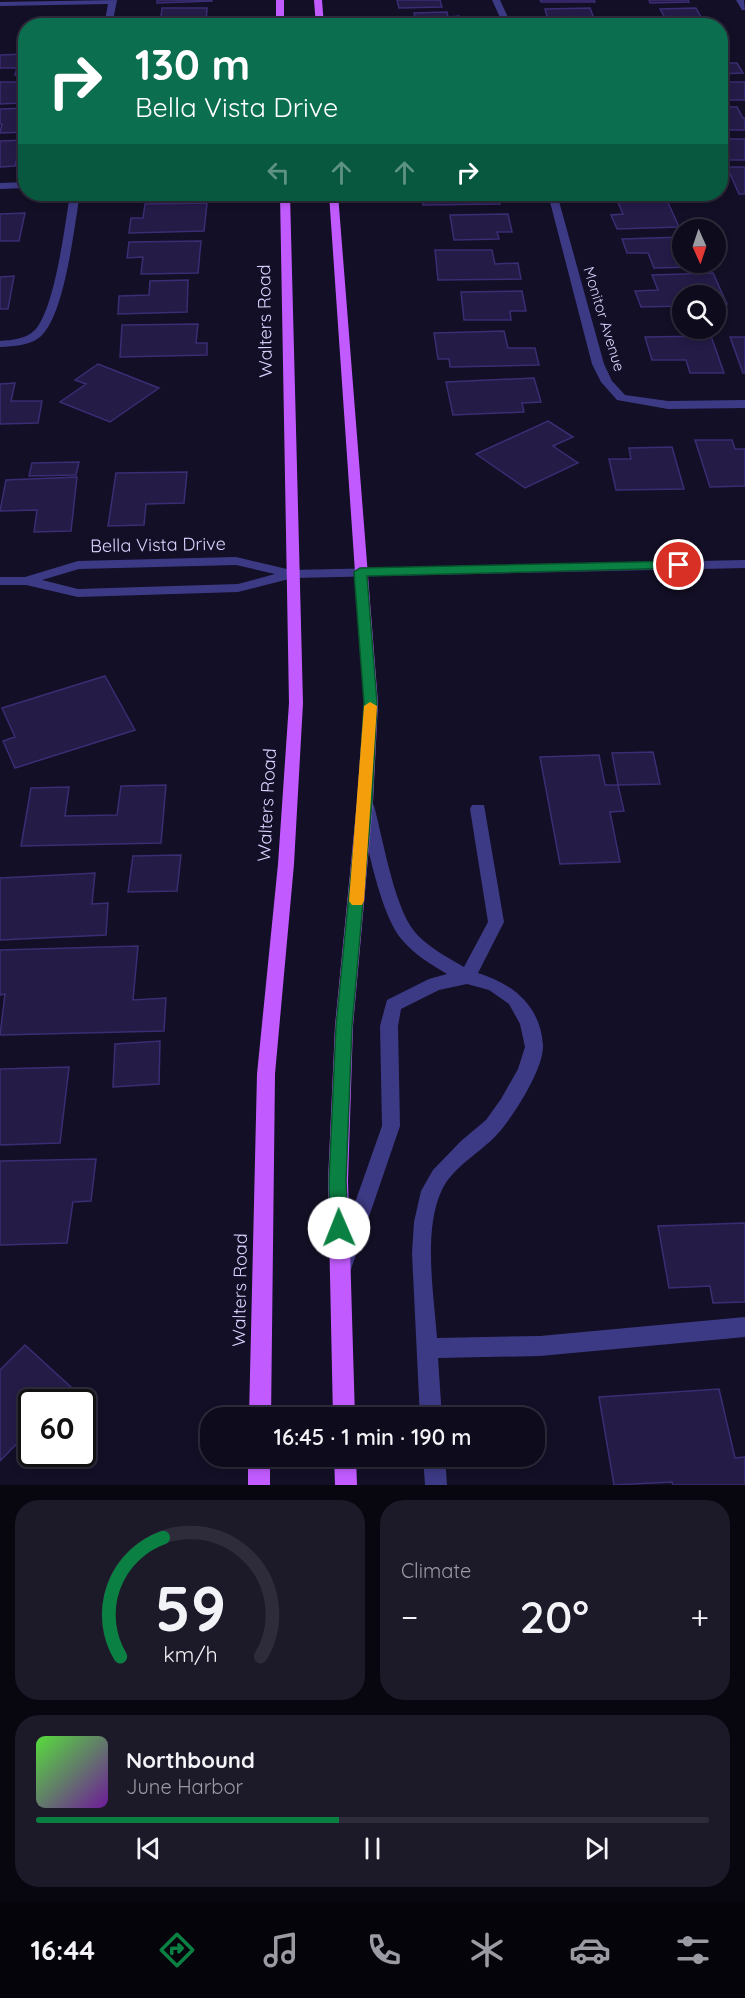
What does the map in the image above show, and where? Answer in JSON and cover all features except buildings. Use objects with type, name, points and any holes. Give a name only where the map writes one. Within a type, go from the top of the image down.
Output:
[{"type":"main road","points":[[280,0],[280,18]]},
{"type":"main road","points":[[318,0],[319,18]]},
{"type":"main road","name":"Walters Road","points":[[260,1407],[266,1074],[286,864],[296,703],[285,201]]},
{"type":"main road","points":[[334,201],[371,703],[365,802],[344,1026],[338,1181],[344,1407]]},
{"type":"main road","points":[[259,1485],[260,1467]]},
{"type":"main road","points":[[345,1467],[346,1485]]},
{"type":"street","points":[[496,0],[504,18]]},
{"type":"street","points":[[740,0],[745,8]]},
{"type":"street","points":[[0,4],[113,1],[110,18]]},
{"type":"street","points":[[0,186],[18,185]]},
{"type":"street","points":[[0,344],[24,342],[41,331],[51,314],[74,201]]},
{"type":"street","name":"Monitor Avenue","points":[[554,201],[598,364],[607,382],[621,398],[668,405],[745,404]]},
{"type":"street","name":"Bella Vista Drive","points":[[0,581],[26,580],[78,565],[236,561],[293,574]]},
{"type":"street","name":"Bella Vista Drive","points":[[26,580],[78,593],[238,588],[293,574],[745,564]]},
{"type":"street","points":[[365,802],[392,905],[408,936],[437,960],[467,977],[494,985],[515,999],[529,1023],[534,1047],[527,1071],[508,1105],[493,1125],[440,1176],[431,1191],[424,1222],[422,1253],[430,1407]]},
{"type":"street","points":[[340,1275],[391,1126],[389,1026],[393,1005],[435,984],[467,977],[496,922],[478,808]]},
{"type":"street","points":[[426,1348],[540,1346],[745,1327]]},
{"type":"street","points":[[435,1467],[436,1485]]},
{"type":"slow traffic","points":[[357,901],[370,706]]},
{"type":"route","points":[[339,1228],[338,1181],[344,1026],[356,918],[371,703],[360,572],[679,565]]}]
